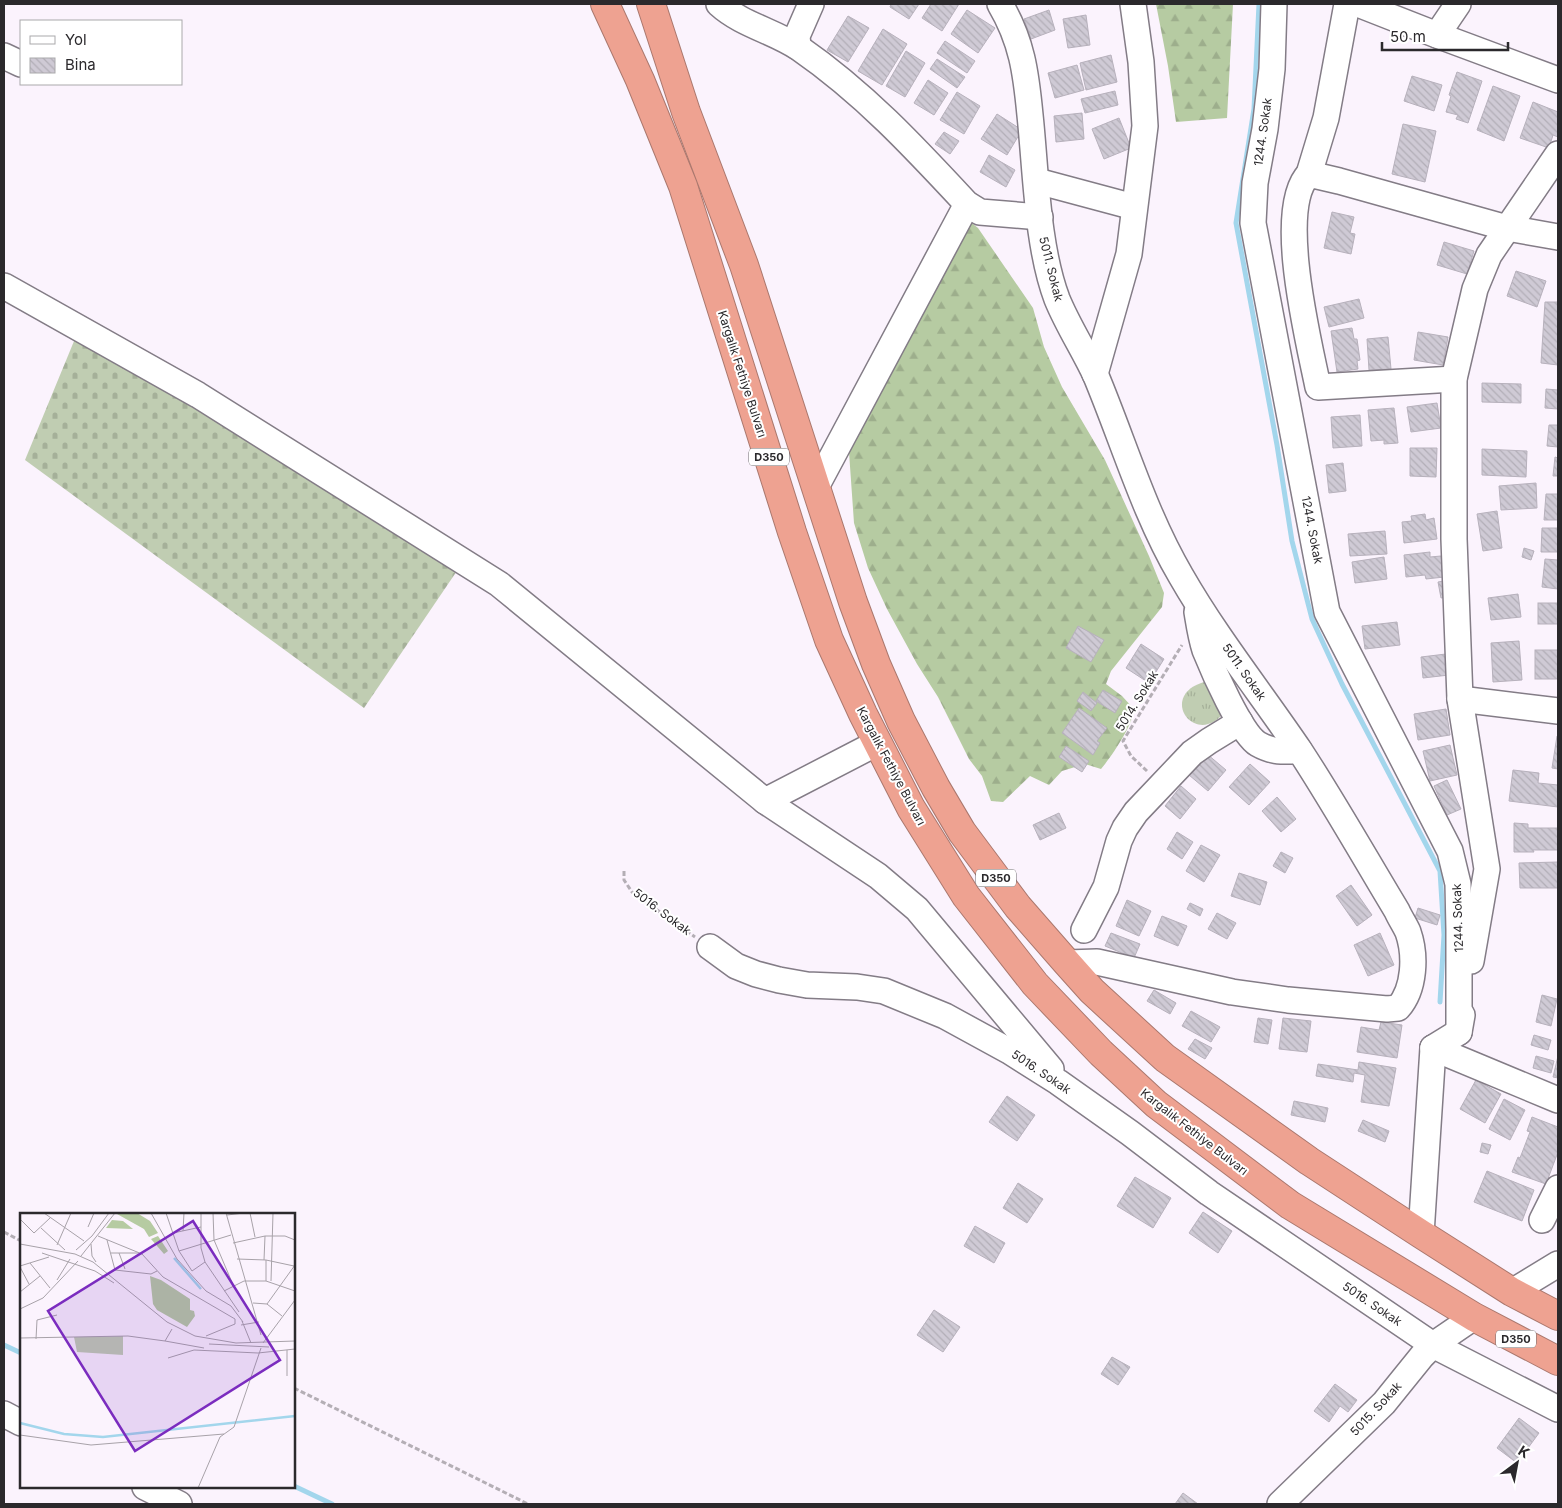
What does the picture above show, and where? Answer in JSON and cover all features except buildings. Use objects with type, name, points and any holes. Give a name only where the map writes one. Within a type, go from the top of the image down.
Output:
[{"type":"highway","name":"Kargalık Fethiye Bulvarı","points":[[605,4],[640,80],[683,186],[792,532],[829,640],[911,808],[966,896],[1035,984],[1101,1053],[1156,1104],[1290,1205],[1474,1317]]},
{"type":"highway","name":"D350","points":[[651,4],[686,112],[744,265],[852,602],[901,721],[936,788],[962,832],[1018,907],[1092,991],[1165,1058],[1309,1161],[1512,1292],[1558,1316]]},
{"type":"highway","name":"D350","points":[[1474,1317],[1558,1361]]},
{"type":"street","points":[[719,4],[742,19],[798,47],[874,107],[967,204],[980,212],[1040,217]]},
{"type":"street","points":[[798,47],[797,36],[812,4]]},
{"type":"street","name":"5011. Sokak","points":[[1000,4],[1014,31],[1023,57],[1027,80],[1040,217],[1045,252],[1057,298],[1095,374],[1146,506],[1197,609],[1299,750],[1408,932],[1412,970],[1405,1000],[1398,1008],[1387,1009],[1288,1000],[1232,992],[1097,962],[1067,963]]},
{"type":"street","points":[[1095,374],[1129,254],[1145,126],[1141,62],[1133,4]]},
{"type":"street","name":"1244. Sokak","points":[[1274,4],[1272,69],[1265,129],[1255,183],[1253,223],[1328,612],[1450,852],[1458,884],[1459,1032]]},
{"type":"street","points":[[1347,4],[1326,118],[1309,174],[1298,192],[1294,209],[1298,288],[1318,387],[1454,379]]},
{"type":"street","points":[[1358,4],[1558,80]]},
{"type":"street","points":[[1437,35],[1458,4]]},
{"type":"street","points":[[4,56],[20,64]]},
{"type":"street","points":[[1326,118],[1335,173],[1339,181]]},
{"type":"street","points":[[1433,1048],[1459,1032],[1487,869],[1460,699],[1454,539],[1454,379],[1475,289],[1489,255],[1558,154]]},
{"type":"street","points":[[1309,174],[1507,228],[1558,238]]},
{"type":"street","points":[[1037,181],[1134,207]]},
{"type":"street","points":[[816,487],[967,204]]},
{"type":"street","points":[[4,286],[198,395],[499,584],[766,801],[878,876],[917,909],[1070,1091]]},
{"type":"street","points":[[1197,609],[1205,649],[1244,730],[1256,743],[1268,749],[1282,752],[1299,750]]},
{"type":"street","points":[[1460,699],[1558,711]]},
{"type":"street","points":[[1084,930],[1106,887],[1114,856],[1125,828],[1136,812],[1192,753],[1240,722]]},
{"type":"street","points":[[766,801],[878,743]]},
{"type":"street","name":"5016. Sokak","points":[[710,947],[736,966],[763,976],[807,985],[857,987],[884,991],[945,1016],[1009,1050],[1130,1133],[1209,1193],[1434,1345],[1558,1409]]},
{"type":"street","points":[[1421,1234],[1433,1048]]},
{"type":"street","points":[[1433,1048],[1558,1100]]},
{"type":"street","points":[[1542,1220],[1558,1188]]},
{"type":"street","points":[[1512,1292],[1558,1264]]},
{"type":"street","name":"5015. Sokak","points":[[1280,1504],[1384,1404],[1422,1356],[1434,1345],[1474,1317]]},
{"type":"street","points":[[4,1414],[20,1422]]},
{"type":"street","points":[[147,1488],[179,1504]]},
{"type":"path","name":"5014. Sokak","points":[[1162,785],[1131,756],[1123,740],[1197,609]]},
{"type":"path","name":"5016. Sokak","points":[[624,871],[624,880],[632,892],[710,947]]},
{"type":"path","points":[[4,1232],[20,1240]]},
{"type":"path","points":[[295,1388],[528,1504]]},
{"type":"green space","points":[[1156,4],[1233,4],[1227,118],[1176,122]]},
{"type":"green space","points":[[968,220],[978,228],[1033,308],[1044,347],[1062,387],[1105,460],[1164,593],[1162,607],[1111,671],[1106,684],[1122,696],[1134,709],[1126,732],[1106,763],[1101,769],[1085,764],[1062,771],[1049,785],[1030,776],[1003,802],[991,801],[982,776],[969,759],[938,697],[917,664],[887,609],[868,568],[854,523],[849,452]]},
{"type":"green space","points":[[79,329],[463,562],[364,708],[25,460]]},
{"type":"green space","points":[[1208,681],[1226,710],[1214,721],[1203,725],[1193,722],[1186,716],[1182,707],[1184,696],[1192,687]]},
{"type":"waterway","points":[[1259,4],[1254,109],[1236,223],[1277,445],[1292,541],[1312,619],[1342,684],[1440,871],[1444,935],[1440,1002]]},
{"type":"waterway","points":[[4,1345],[20,1353]]},
{"type":"waterway","points":[[295,1486],[332,1504]]}]
